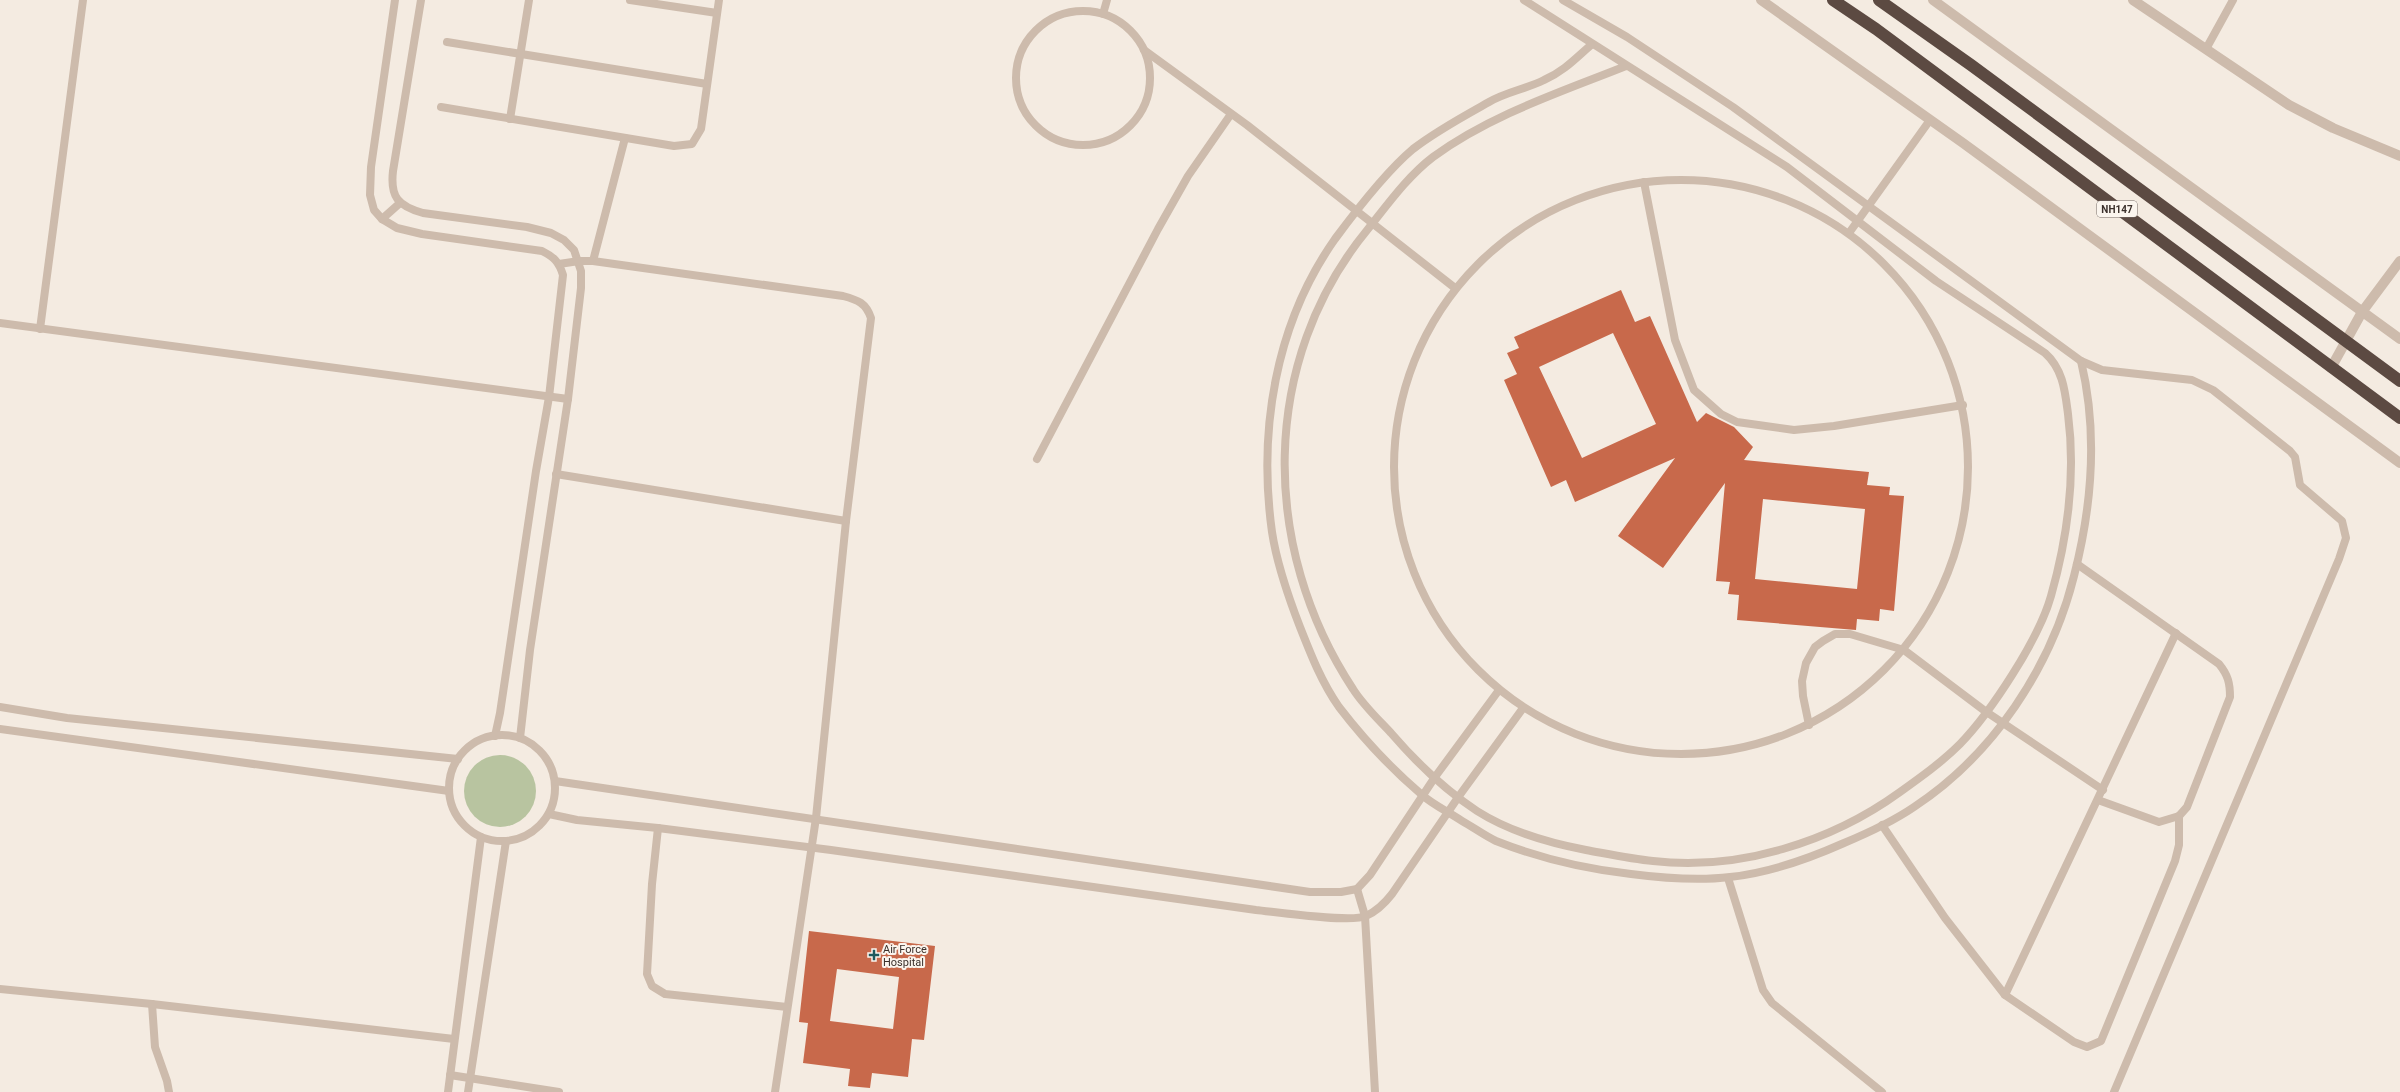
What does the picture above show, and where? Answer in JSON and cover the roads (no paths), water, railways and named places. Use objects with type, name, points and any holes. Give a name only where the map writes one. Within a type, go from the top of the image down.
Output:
[{"type":"highway","name":"NH147","points":[[1833,0],[1882,34],[2400,418]]},
{"type":"highway","name":"NH147","points":[[1879,0],[1971,65],[2400,381]]},
{"type":"street","points":[[1761,0],[1930,120],[2400,463]]},
{"type":"street","points":[[1933,0],[2400,339]]},
{"type":"street","points":[[2133,0],[2289,105],[2333,128],[2400,156]]},
{"type":"street","points":[[2331,368],[2362,312],[2400,261]]},
{"type":"lane","points":[[40,329],[83,0]]},
{"type":"lane","points":[[395,0],[369,180],[370,195],[374,210],[382,219],[397,228],[422,234],[542,251],[552,256],[559,264],[563,275],[549,397],[537,463],[500,713],[495,736]]},
{"type":"lane","points":[[421,0],[393,171],[392,184],[400,203],[409,209],[423,213],[527,228],[551,233],[564,240],[574,250],[579,261],[581,288],[568,399],[530,650],[520,738]]},
{"type":"lane","points":[[510,119],[529,0]]},
{"type":"lane","points":[[630,0],[717,13]]},
{"type":"lane","points":[[441,108],[674,146],[692,144],[701,129],[719,0]]},
{"type":"lane","points":[[1103,14],[1107,0]]},
{"type":"lane","points":[[1524,0],[1591,44],[1787,167],[1936,281],[2045,353],[2054,362],[2064,386],[2071,438],[2073,468],[2066,538],[2050,603],[2039,628],[2021,659],[1985,712],[1962,742],[1932,769],[1887,802],[1852,822],[1809,841],[1758,855],[1718,860],[1657,862],[1577,848],[1536,837],[1502,825],[1475,809],[1407,752],[1355,693],[1325,641],[1304,588],[1290,534],[1285,490],[1284,433],[1295,375],[1306,333],[1322,299],[1347,254],[1408,180],[1432,158],[1480,128],[1626,66]]},
{"type":"lane","points":[[1563,0],[1627,37],[1733,107],[2081,360],[2102,370],[2181,378],[2213,390],[2290,451],[2295,457],[2300,484],[2342,521],[2346,538],[2114,1092]]},
{"type":"lane","points":[[2206,49],[2233,0]]},
{"type":"lane","points":[[1084,11],[1103,14],[1122,23],[1136,36],[1144,50],[1150,74],[1148,94],[1141,112],[1128,128],[1109,140],[1088,145],[1066,143],[1046,134],[1030,119],[1019,100],[1016,78],[1019,57],[1029,37],[1045,22],[1070,13],[1084,11]]},
{"type":"lane","points":[[447,42],[707,84]]},
{"type":"lane","points":[[1591,44],[1564,70],[1542,81],[1495,98],[1412,150],[1357,212],[1333,242],[1305,292],[1281,353],[1270,405],[1267,454],[1269,508],[1276,556],[1314,664],[1338,705],[1370,742],[1423,797],[1493,840],[1559,861],[1604,871],[1653,877],[1728,878],[1770,869],[1818,854],[1882,825],[1911,809],[1943,786],[1985,748],[2024,692],[2052,644],[2070,592],[2086,532],[2091,482],[2089,393],[2081,360]]},
{"type":"lane","points":[[1144,50],[1231,114],[1455,288]]},
{"type":"lane","points":[[1037,460],[1158,229],[1188,176],[1231,114]]},
{"type":"lane","points":[[1849,233],[1870,206],[1930,120]]},
{"type":"lane","points":[[593,261],[625,138]]},
{"type":"lane","points":[[1644,182],[1675,340],[1694,390],[1721,414],[1737,422],[1794,430],[1834,426],[1963,405]]},
{"type":"lane","points":[[1644,182],[1723,183],[1786,199],[1849,233],[1906,287],[1940,339],[1963,405],[1970,470],[1962,535],[1940,596],[1904,650],[1876,680],[1809,725],[1752,745],[1694,754],[1634,750],[1576,735],[1523,708],[1499,690],[1447,636],[1443,629],[1411,570],[1394,498],[1395,423],[1401,402],[1416,352],[1455,288],[1485,255],[1496,246],[1520,228],[1559,206],[1600,190],[1644,182]]},
{"type":"lane","points":[[382,219],[400,203]]},
{"type":"lane","points":[[559,264],[579,261],[593,261],[843,296],[858,300],[867,306],[871,318],[871,334],[846,520],[816,818],[775,1092]]},
{"type":"lane","points":[[0,323],[568,399]]},
{"type":"lane","points":[[556,474],[846,520]]},
{"type":"lane","points":[[2077,564],[2219,664],[2226,672],[2230,684],[2230,697],[2187,807],[2179,816],[2159,822],[2098,800]]},
{"type":"lane","points":[[2006,995],[2176,633]]},
{"type":"lane","points":[[1809,725],[1802,696],[1802,681],[1806,663],[1815,647],[1835,634],[1850,634],[1904,650],[1985,712],[2103,790]]},
{"type":"lane","points":[[555,781],[816,818],[1310,892],[1341,892],[1357,889],[1370,875],[1435,777],[1499,690]]},
{"type":"lane","points":[[0,707],[74,719],[458,759]]},
{"type":"lane","points":[[549,814],[577,820],[658,828],[812,848],[1256,910],[1318,917],[1365,916],[1382,906],[1392,894],[1449,813],[1459,796],[1523,708]]},
{"type":"lane","points":[[0,729],[449,792]]},
{"type":"lane","points":[[508,735],[520,738],[533,745],[544,755],[551,767],[555,781],[555,798],[549,814],[531,833],[506,841],[481,837],[468,829],[459,819],[452,806],[449,792],[451,774],[458,759],[474,743],[495,736],[508,735]]},
{"type":"lane","points":[[1882,825],[1945,918],[2006,995],[2074,1042],[2087,1047],[2101,1041],[2176,861],[2179,844],[2179,816]]},
{"type":"lane","points":[[658,828],[652,884],[647,974],[652,986],[665,994],[787,1007]]},
{"type":"lane","points":[[448,1092],[481,837]]},
{"type":"lane","points":[[468,1092],[506,841]]},
{"type":"lane","points":[[1728,878],[1763,990],[1772,1003],[1882,1092]]},
{"type":"lane","points":[[1357,889],[1365,916],[1375,1092]]},
{"type":"lane","points":[[0,989],[152,1004],[454,1039]]},
{"type":"lane","points":[[152,1004],[154,1041],[168,1081],[169,1092]]},
{"type":"lane","points":[[450,1075],[559,1092]]},
{"type":"place","name":"Air Force Hospital","points":[[874,955]]}]
